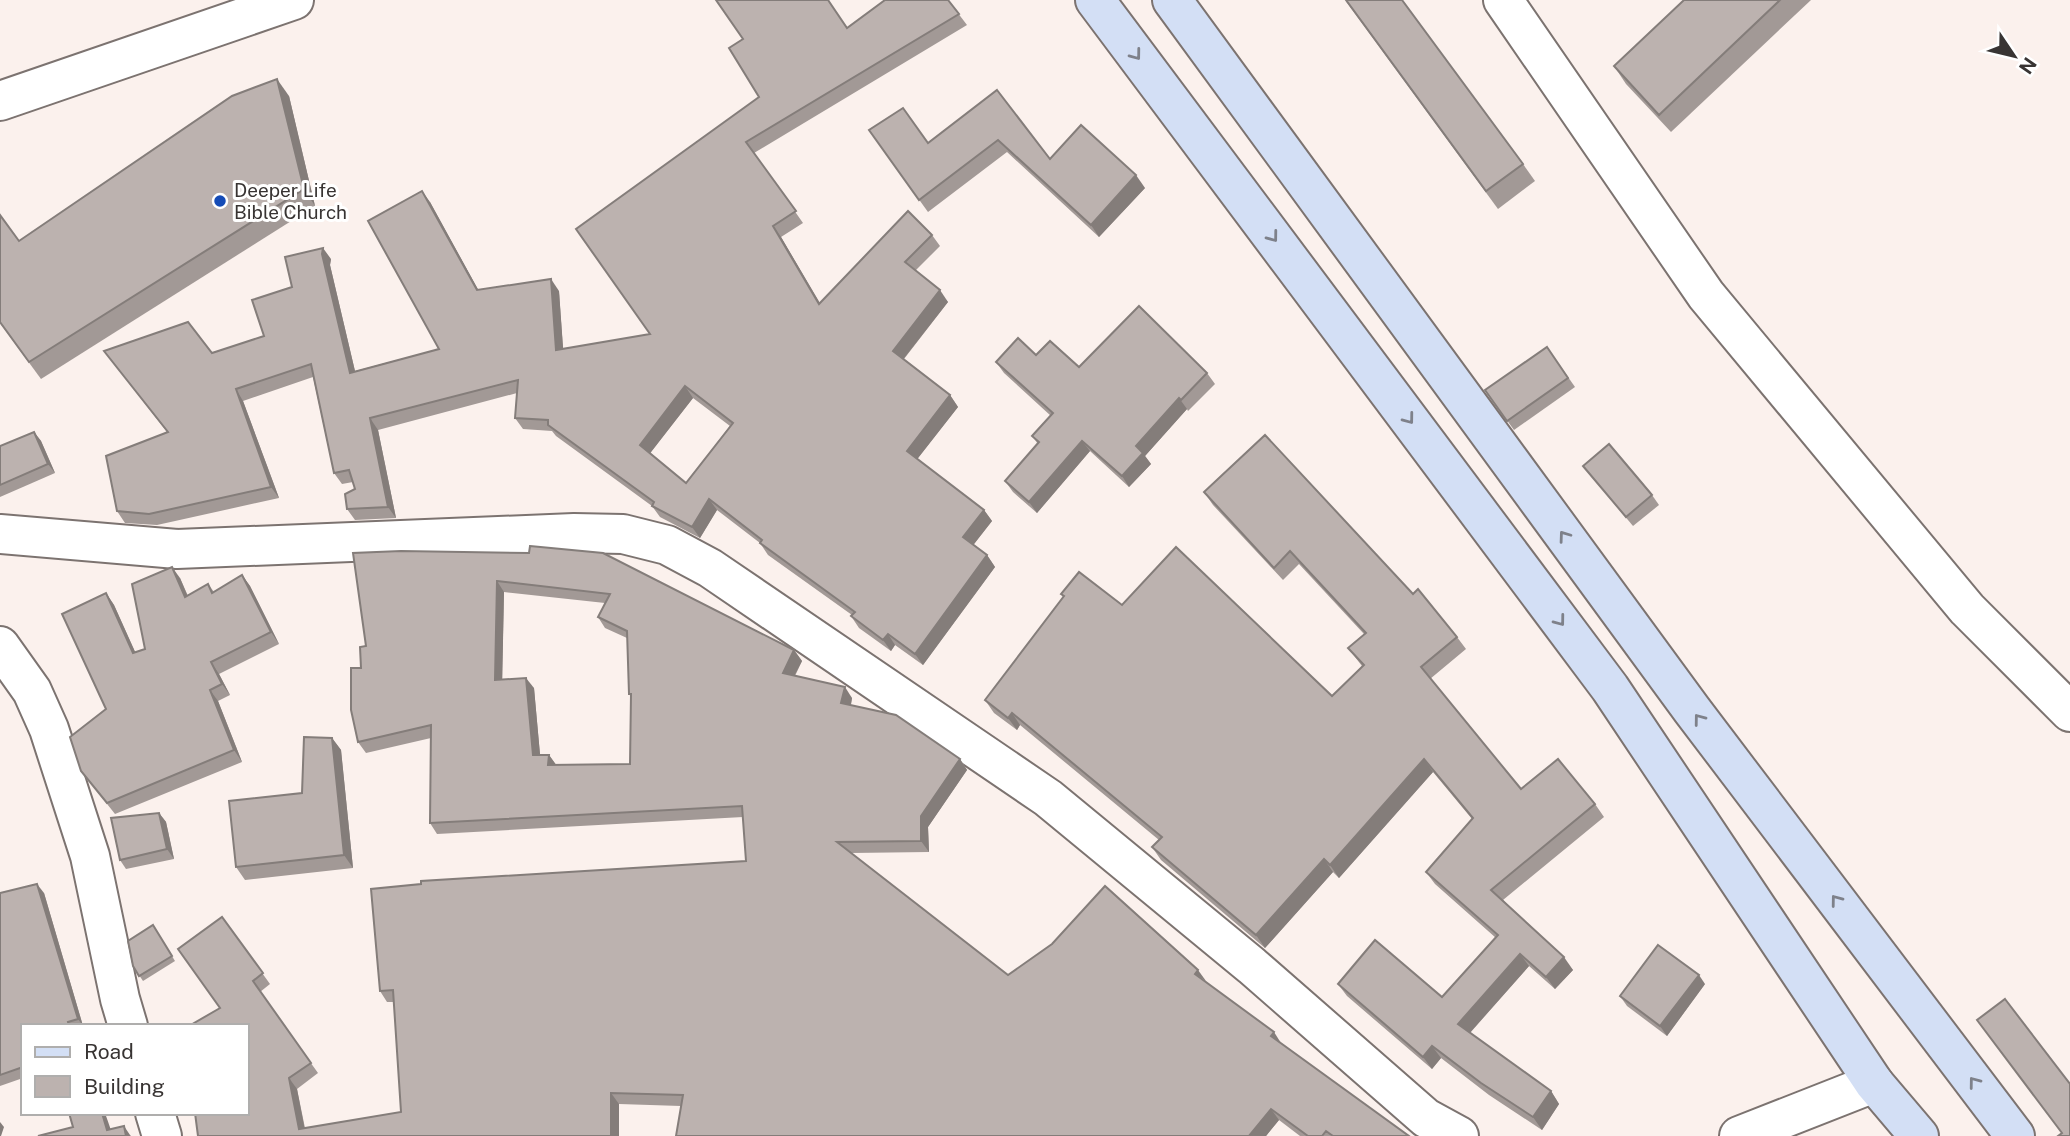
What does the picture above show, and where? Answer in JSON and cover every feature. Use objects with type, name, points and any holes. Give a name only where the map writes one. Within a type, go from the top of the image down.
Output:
[{"type":"street","points":[[0,102],[294,0]]},
{"type":"street","points":[[1095,0],[1610,688],[1874,1083],[1919,1136]]},
{"type":"street","points":[[1172,0],[1692,710],[2015,1136]]},
{"type":"street","points":[[1503,0],[1706,295],[1967,609],[2070,712]]},
{"type":"street","points":[[0,534],[177,549],[574,533],[623,534],[667,545],[710,568],[1048,798],[1252,966],[1426,1118],[1459,1136]]},
{"type":"street","points":[[0,646],[32,691],[50,729],[90,856],[127,1024]]},
{"type":"street","points":[[1739,1136],[1874,1083]]},
{"type":"street","points":[[156,1115],[162,1136]]},
{"type":"building","points":[[716,0],[828,0],[847,28],[885,0],[948,0],[959,14],[746,142],[796,211],[773,226],[819,304],[908,211],[932,235],[905,262],[940,290],[893,351],[950,395],[907,451],[984,510],[963,537],[987,555],[915,654],[888,634],[883,640],[851,616],[855,612],[760,543],[762,540],[709,499],[692,527],[652,506],[654,502],[548,425],[548,420],[515,418],[518,380],[370,418],[388,507],[347,509],[345,494],[355,489],[349,470],[334,473],[311,364],[236,389],[271,487],[149,514],[117,511],[106,456],[168,432],[104,351],[188,322],[212,353],[264,336],[252,300],[292,287],[285,257],[323,248],[322,254],[350,373],[439,349],[368,221],[422,191],[477,290],[551,279],[556,350],[650,334],[576,229],[759,97],[729,48],[743,39]],"holes":[[[685,386],[733,423],[686,483],[640,445]]]},
{"type":"building","points":[[1346,0],[1402,0],[1523,164],[1486,191]]},
{"type":"building","points":[[1684,0],[1780,0],[1659,115],[1614,66]]},
{"type":"building","points":[[277,79],[304,189],[29,362],[0,322],[0,215],[19,241],[232,96]]},
{"type":"building","points":[[997,90],[1050,159],[1081,125],[1136,175],[1091,225],[998,140],[919,200],[869,130],[903,108],[928,143]]},
{"type":"building","points":[[1139,306],[1207,373],[1181,400],[1179,398],[1136,446],[1143,453],[1122,476],[1082,441],[1029,502],[1005,481],[1039,442],[1032,436],[1053,413],[996,362],[1018,338],[1036,355],[1050,341],[1079,367]]},
{"type":"building","points":[[1547,347],[1568,378],[1507,421],[1485,390]]},
{"type":"building","points":[[34,432],[48,464],[0,485],[0,446]]},
{"type":"building","points":[[1265,435],[1413,594],[1418,589],[1457,637],[1421,667],[1521,789],[1558,759],[1595,804],[1491,890],[1564,957],[1546,977],[1520,954],[1458,1024],[1551,1091],[1533,1117],[1432,1046],[1423,1057],[1338,984],[1375,940],[1442,997],[1498,935],[1426,872],[1473,818],[1424,759],[1330,865],[1324,859],[1256,935],[1152,847],[1162,837],[1012,713],[1008,718],[985,700],[1064,596],[1061,594],[1079,572],[1122,605],[1176,547],[1332,696],[1364,665],[1348,648],[1366,633],[1290,551],[1274,568],[1204,492]]},
{"type":"building","points":[[1609,444],[1652,495],[1626,517],[1583,466]]},
{"type":"building","points":[[530,546],[603,553],[794,650],[783,673],[845,687],[841,703],[896,715],[960,759],[921,816],[921,841],[837,842],[1008,975],[1052,944],[1105,886],[1198,970],[1195,974],[1274,1032],[1271,1036],[1409,1136],[1333,1136],[1326,1131],[1322,1136],[1308,1136],[1271,1109],[1249,1136],[676,1136],[683,1095],[611,1093],[611,1136],[198,1136],[195,1115],[248,1115],[248,1024],[192,1024],[220,1008],[178,949],[222,917],[263,973],[253,981],[311,1063],[289,1078],[299,1129],[401,1112],[393,990],[380,991],[371,889],[421,884],[421,881],[746,861],[742,806],[430,823],[431,725],[358,742],[351,710],[351,668],[361,668],[360,647],[366,646],[353,553],[529,553]],"holes":[[[497,581],[610,594],[598,617],[627,631],[631,694],[630,764],[548,765],[549,755],[533,755],[526,678],[495,680]]]},
{"type":"building","points":[[172,567],[185,597],[208,584],[212,593],[242,575],[271,632],[211,662],[222,684],[210,690],[234,750],[107,803],[81,771],[70,737],[106,709],[62,614],[106,593],[133,653],[145,649],[132,584]]},
{"type":"building","points":[[304,737],[332,738],[344,855],[236,867],[229,801],[302,793]]},
{"type":"building","points":[[159,813],[167,849],[120,860],[111,818]]},
{"type":"building","points":[[37,884],[78,1019],[68,1024],[21,1024],[21,1068],[0,1075],[0,893]]},
{"type":"building","points":[[153,925],[172,956],[139,976],[133,966],[128,941]]},
{"type":"building","points":[[1658,945],[1699,975],[1660,1026],[1620,996]]},
{"type":"building","points":[[2005,999],[2070,1084],[2070,1136],[2058,1136],[2062,1133],[1977,1020]]},
{"type":"building","points":[[70,1115],[103,1115],[107,1130],[124,1126],[126,1136],[38,1136],[73,1127]]},
{"type":"place","name":"Deeper Life Bible Church","points":[[220,201]]}]
